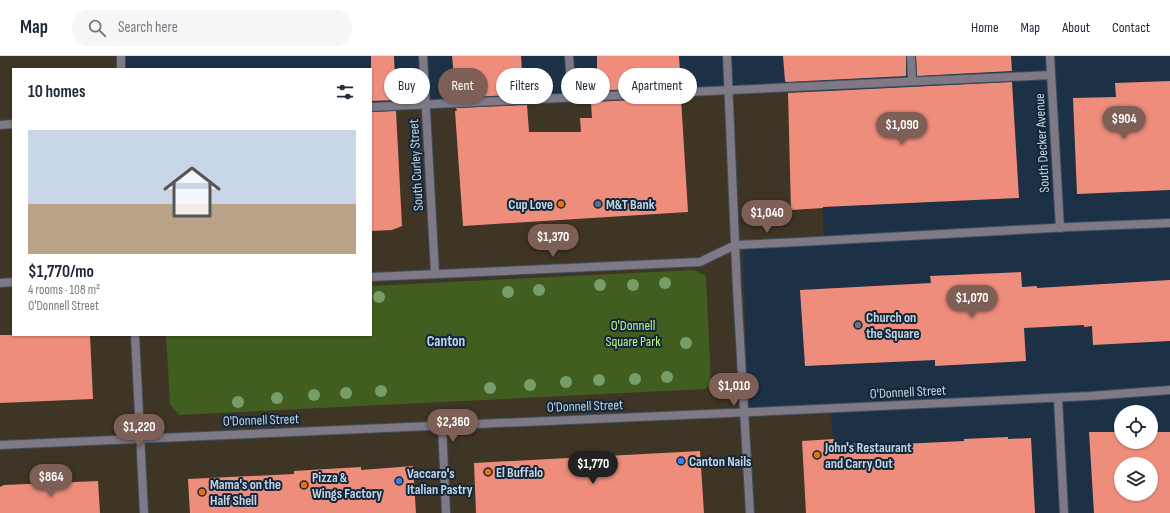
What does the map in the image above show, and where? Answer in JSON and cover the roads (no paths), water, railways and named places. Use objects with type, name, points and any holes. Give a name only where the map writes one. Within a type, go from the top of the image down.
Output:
[{"type":"street","points":[[120,56],[121,68]]},
{"type":"street","name":"South Curley Street","points":[[423,56],[424,68]]},
{"type":"street","points":[[569,56],[570,68]]},
{"type":"street","points":[[727,56],[735,245],[750,513]]},
{"type":"street","points":[[911,56],[912,81]]},
{"type":"street","name":"South Decker Avenue","points":[[1050,56],[1060,228]]},
{"type":"street","points":[[610,96],[1051,75]]},
{"type":"street","points":[[430,104],[561,98]]},
{"type":"street","points":[[372,107],[426,104]]},
{"type":"street","name":"South Curley Street","points":[[426,104],[435,273]]},
{"type":"street","points":[[0,125],[12,124]]},
{"type":"street","points":[[372,277],[700,262],[735,245],[1170,223]]},
{"type":"street","points":[[0,283],[12,282]]},
{"type":"street","points":[[135,336],[144,513]]},
{"type":"street","name":"O'Donnell Street","points":[[0,445],[1058,398],[1170,390]]},
{"type":"street","points":[[1058,398],[1064,513]]},
{"type":"street","points":[[442,425],[446,513]]},
{"type":"place","name":"Cup Love","points":[[561,204]]},
{"type":"place","name":"M&T Bank","points":[[598,204]]},
{"type":"place","name":"Church on the Square","points":[[858,325]]},
{"type":"place","name":"John's Restaurant and Carry Out","points":[[817,455]]},
{"type":"place","name":"Canton Nails","points":[[681,461]]},
{"type":"place","name":"El Buffalo","points":[[488,472]]},
{"type":"place","name":"Vaccaro's Italian Pastry","points":[[399,481]]},
{"type":"place","name":"Pizza & Wings Factory","points":[[304,485]]},
{"type":"place","name":"Mama's on the Half Shell","points":[[202,492]]},
{"type":"district","name":"Canton","points":[[446,341]]},
{"type":"park label","name":"O'Donnell Square Park","points":[[633,334]]}]
